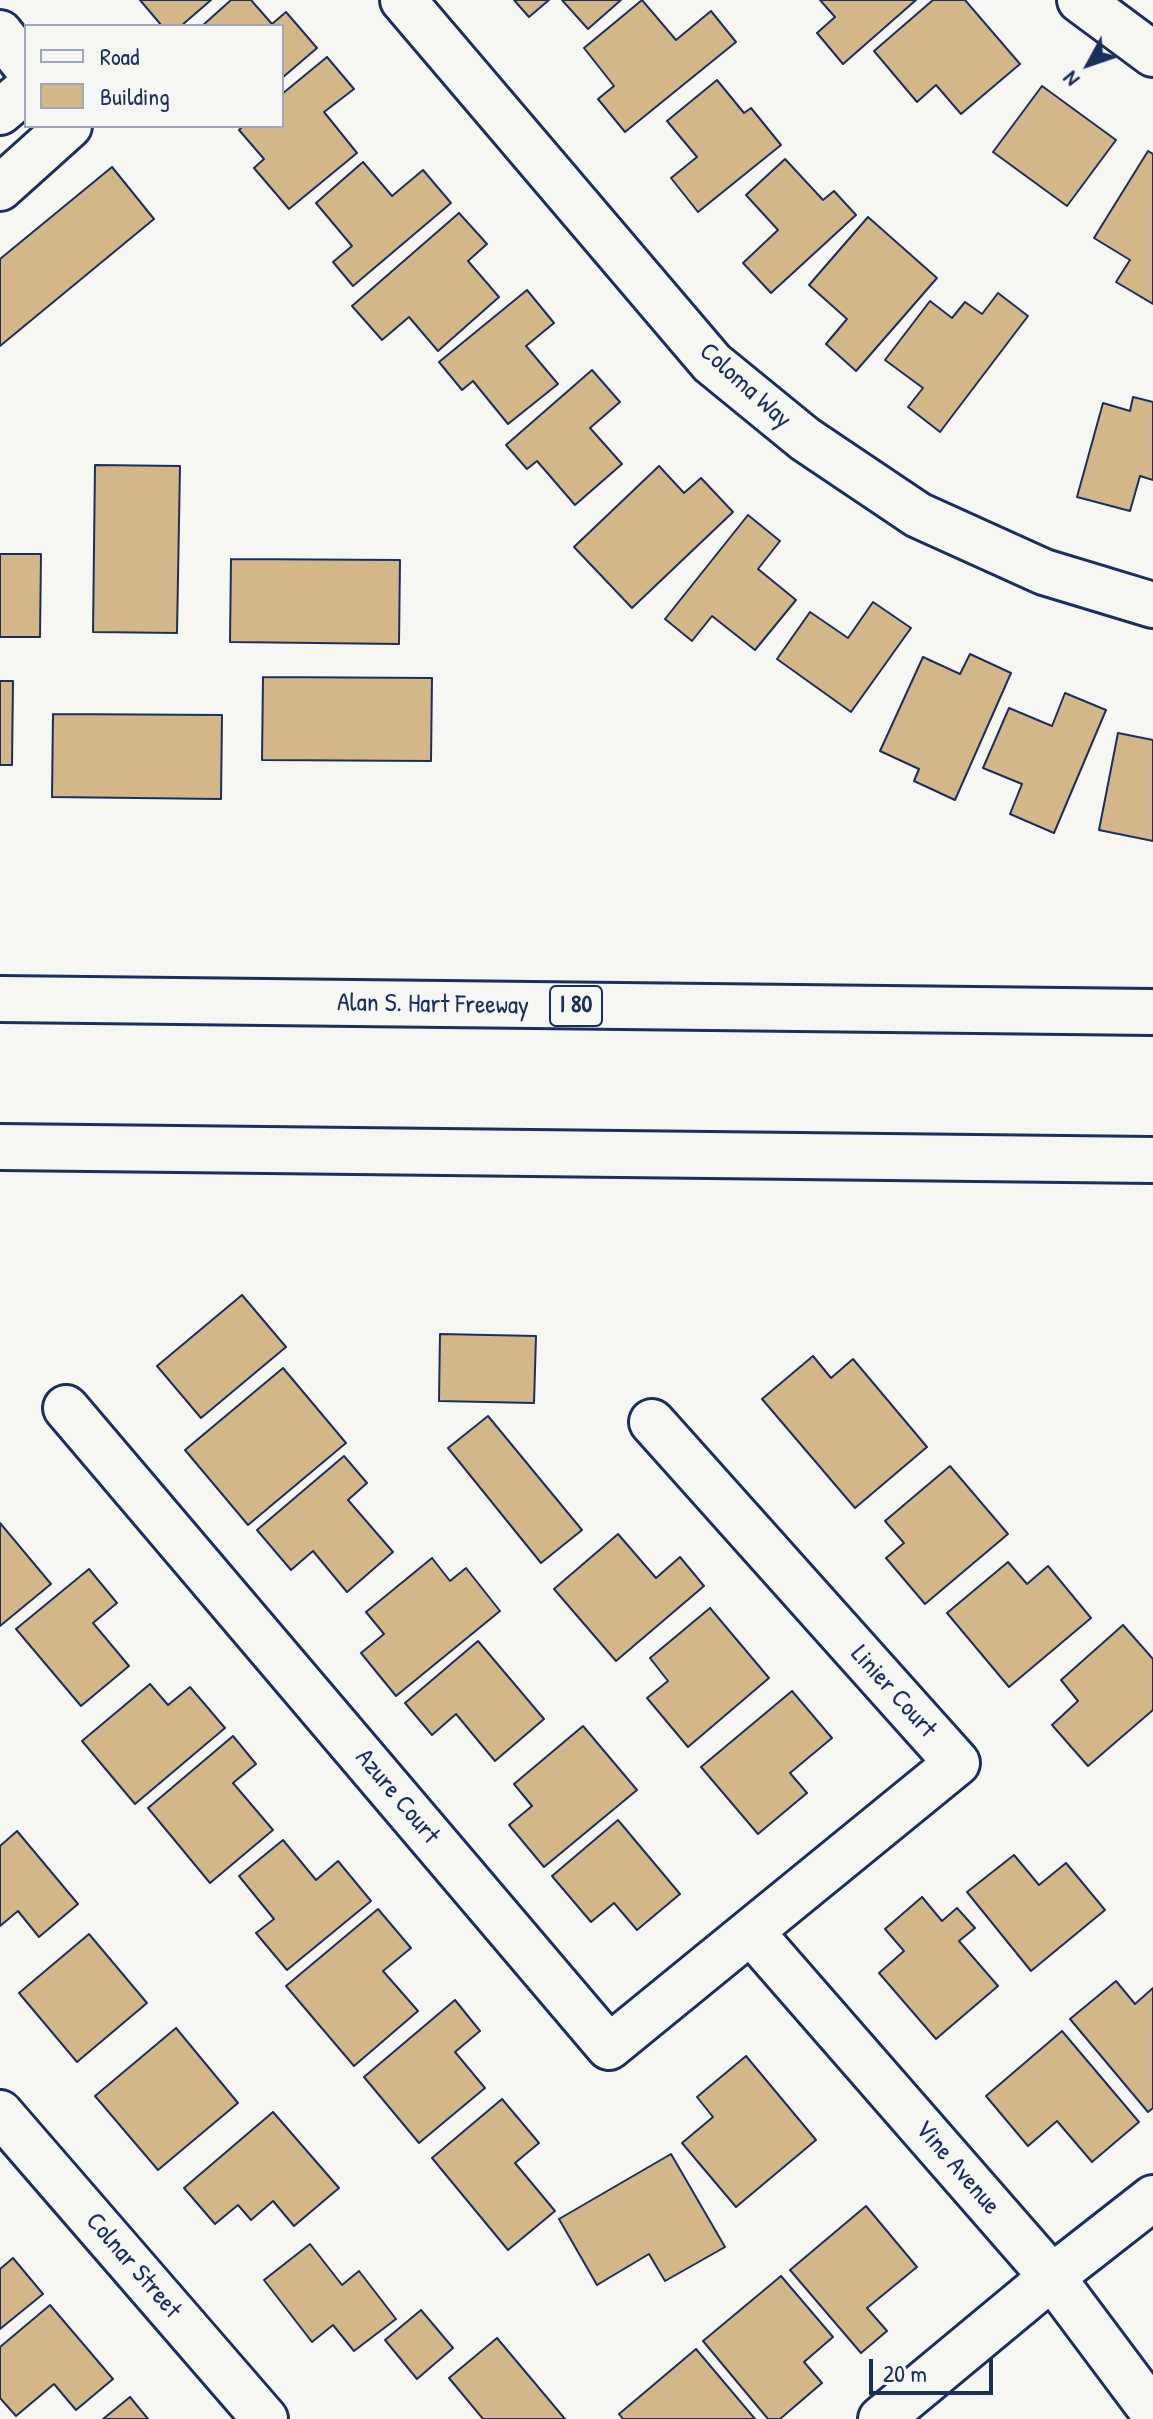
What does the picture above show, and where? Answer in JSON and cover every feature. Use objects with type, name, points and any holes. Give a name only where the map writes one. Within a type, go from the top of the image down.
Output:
[{"type":"main road","name":"Coloma Way","points":[[403,0],[712,363],[805,439],[918,515],[1044,572],[1153,605]]},
{"type":"main road","points":[[1080,0],[1153,54]]},
{"type":"main road","points":[[0,33],[24,63]]},
{"type":"main road","points":[[0,112],[24,92]]},
{"type":"main road","points":[[0,188],[67,128]]},
{"type":"main road","name":"Alan S. Hart Freeway","points":[[0,999],[1153,1012]]},
{"type":"main road","points":[[0,1147],[1153,1160]]},
{"type":"main road","name":"Azure Court","points":[[66,1408],[609,2047],[751,1932]]},
{"type":"main road","name":"Linier Court","points":[[652,1422],[957,1763],[751,1932]]},
{"type":"main road","name":"Vine Avenue","points":[[751,1932],[1052,2277],[1153,2412]]},
{"type":"main road","name":"Colnar Street","points":[[0,2113],[265,2419]]},
{"type":"main road","points":[[881,2419],[1153,2198]]},
{"type":"building","points":[[140,0],[211,0],[183,24],[160,24]]},
{"type":"building","points":[[231,0],[251,0],[272,24],[204,24]]},
{"type":"building","points":[[514,0],[549,0],[529,17]]},
{"type":"building","points":[[562,0],[621,0],[588,29]]},
{"type":"building","points":[[642,0],[676,40],[711,11],[736,42],[625,132],[598,99],[614,86],[584,48]]},
{"type":"building","points":[[820,0],[916,0],[843,64],[817,33],[835,17]]},
{"type":"building","points":[[933,0],[965,0],[1020,64],[961,114],[936,85],[917,102],[874,51]]},
{"type":"building","points":[[286,12],[317,48],[284,76],[284,24],[272,24]]},
{"type":"building","points":[[327,57],[354,89],[324,112],[357,153],[289,209],[254,168],[264,159],[239,130],[284,128],[284,92]]},
{"type":"building","points":[[717,80],[744,113],[751,108],[781,145],[698,212],[671,178],[697,157],[667,121]]},
{"type":"building","points":[[1042,86],[1116,140],[1067,206],[993,152]]},
{"type":"building","points":[[1148,151],[1153,154],[1153,304],[1116,282],[1130,260],[1094,238]]},
{"type":"building","points":[[785,159],[823,200],[834,191],[856,215],[771,293],[743,263],[778,230],[746,195]]},
{"type":"building","points":[[363,162],[392,196],[423,170],[451,203],[353,286],[333,262],[352,246],[316,203]]},
{"type":"building","points":[[112,167],[154,219],[0,346],[0,259]]},
{"type":"building","points":[[459,213],[487,244],[468,261],[499,297],[438,351],[409,317],[382,340],[352,306]]},
{"type":"building","points":[[868,217],[937,278],[856,371],[826,344],[847,319],[809,285]]},
{"type":"building","points":[[527,290],[554,323],[526,346],[558,384],[508,424],[473,381],[462,390],[439,362]]},
{"type":"building","points":[[998,293],[1028,316],[940,432],[908,407],[923,388],[885,360],[930,301],[952,318],[965,302],[982,314]]},
{"type":"building","points":[[592,370],[620,402],[590,428],[622,464],[575,505],[537,461],[527,469],[506,445]]},
{"type":"building","points":[[1133,397],[1153,402],[1153,480],[1140,476],[1130,511],[1077,497],[1103,403],[1130,411]]},
{"type":"building","points":[[95,465],[180,466],[177,633],[93,632]]},
{"type":"building","points":[[659,466],[684,493],[701,478],[733,512],[632,608],[574,547]]},
{"type":"building","points":[[748,515],[780,541],[758,569],[796,600],[755,650],[712,616],[692,641],[665,619]]},
{"type":"building","points":[[0,554],[41,554],[40,637],[0,637]]},
{"type":"building","points":[[231,559],[400,560],[399,644],[230,642]]},
{"type":"building","points":[[873,602],[911,628],[851,712],[777,659],[810,612],[848,638]]},
{"type":"building","points":[[970,654],[1011,673],[955,800],[914,781],[919,769],[880,751],[923,657],[960,674]]},
{"type":"building","points":[[263,677],[432,678],[431,761],[262,760]]},
{"type":"building","points":[[0,681],[13,681],[12,765],[0,765]]},
{"type":"building","points":[[1065,693],[1106,710],[1054,833],[1010,814],[1022,784],[983,768],[1009,708],[1052,726]]},
{"type":"building","points":[[53,714],[222,715],[221,799],[52,797]]},
{"type":"building","points":[[1118,733],[1153,740],[1153,841],[1099,830]]},
{"type":"building","points":[[242,1295],[286,1347],[201,1418],[157,1366]]},
{"type":"building","points":[[440,1334],[536,1336],[534,1403],[439,1401]]},
{"type":"building","points":[[813,1356],[831,1378],[853,1359],[927,1447],[855,1508],[762,1399]]},
{"type":"building","points":[[283,1368],[346,1443],[248,1525],[185,1450]]},
{"type":"building","points":[[488,1416],[582,1530],[541,1563],[448,1448]]},
{"type":"building","points":[[344,1456],[367,1483],[348,1500],[393,1552],[347,1592],[313,1551],[291,1570],[257,1530]]},
{"type":"building","points":[[950,1466],[1008,1534],[925,1604],[886,1558],[904,1543],[885,1521]]},
{"type":"building","points":[[0,1523],[51,1584],[0,1626]]},
{"type":"building","points":[[618,1534],[656,1578],[680,1557],[704,1586],[616,1661],[554,1589]]},
{"type":"building","points":[[432,1558],[450,1581],[466,1568],[500,1611],[396,1696],[361,1653],[384,1634],[366,1612]]},
{"type":"building","points":[[1008,1562],[1027,1584],[1048,1566],[1091,1618],[1009,1687],[947,1613]]},
{"type":"building","points":[[89,1569],[117,1603],[93,1623],[129,1666],[81,1706],[16,1629]]},
{"type":"building","points":[[710,1608],[769,1678],[688,1747],[647,1698],[668,1681],[650,1658]]},
{"type":"building","points":[[1123,1625],[1153,1659],[1153,1710],[1088,1766],[1052,1725],[1078,1701],[1061,1680]]},
{"type":"building","points":[[478,1641],[544,1719],[495,1761],[456,1714],[432,1735],[405,1703]]},
{"type":"building","points":[[150,1684],[168,1705],[190,1687],[225,1728],[135,1804],[82,1741]]},
{"type":"building","points":[[792,1691],[832,1738],[790,1773],[807,1793],[758,1834],[701,1767]]},
{"type":"building","points":[[583,1726],[637,1790],[544,1867],[509,1825],[532,1806],[514,1784]]},
{"type":"building","points":[[233,1736],[256,1764],[233,1783],[273,1830],[210,1883],[148,1808]]},
{"type":"building","points":[[618,1820],[680,1894],[637,1930],[614,1903],[591,1922],[552,1876]]},
{"type":"building","points":[[17,1831],[78,1904],[39,1937],[18,1911],[0,1926],[0,1846]]},
{"type":"building","points":[[283,1840],[316,1880],[338,1861],[371,1901],[287,1970],[256,1933],[274,1919],[239,1876]]},
{"type":"building","points":[[1014,1855],[1039,1885],[1066,1863],[1105,1910],[1031,1971],[967,1892]]},
{"type":"building","points":[[922,1897],[942,1921],[957,1908],[975,1928],[959,1941],[998,1986],[936,2039],[879,1973],[904,1951],[885,1929]]},
{"type":"building","points":[[378,1909],[411,1948],[383,1971],[418,2011],[354,2066],[286,1986]]},
{"type":"building","points":[[89,1934],[147,2003],[77,2062],[19,1993]]},
{"type":"building","points":[[1116,1981],[1135,2004],[1153,1988],[1153,2108],[1148,2112],[1070,2019]]},
{"type":"building","points":[[455,2000],[480,2031],[455,2052],[485,2088],[419,2143],[364,2077]]},
{"type":"building","points":[[176,2028],[238,2103],[158,2170],[95,2096]]},
{"type":"building","points":[[1062,2031],[1139,2122],[1092,2162],[1057,2121],[1028,2146],[986,2096]]},
{"type":"building","points":[[746,2056],[816,2140],[736,2207],[682,2143],[713,2117],[697,2097]]},
{"type":"building","points":[[502,2099],[539,2143],[515,2163],[555,2211],[508,2250],[432,2158]]},
{"type":"building","points":[[273,2112],[339,2188],[294,2226],[273,2201],[251,2220],[238,2205],[215,2224],[184,2188]]},
{"type":"building","points":[[671,2154],[725,2247],[665,2281],[649,2254],[597,2285],[559,2219]]},
{"type":"building","points":[[866,2206],[917,2267],[867,2308],[887,2331],[861,2353],[790,2270]]},
{"type":"building","points":[[310,2244],[342,2285],[359,2271],[396,2319],[354,2351],[333,2325],[312,2342],[264,2280]]},
{"type":"building","points":[[13,2258],[43,2294],[0,2329],[0,2269]]},
{"type":"building","points":[[781,2276],[833,2337],[804,2362],[822,2383],[780,2419],[768,2419],[703,2341]]},
{"type":"building","points":[[50,2305],[113,2379],[76,2410],[54,2384],[16,2416],[0,2398],[0,2347]]},
{"type":"building","points":[[421,2310],[453,2348],[417,2379],[385,2340]]},
{"type":"building","points":[[497,2338],[565,2419],[483,2419],[449,2378]]},
{"type":"building","points":[[696,2349],[755,2419],[623,2419],[619,2414]]},
{"type":"building","points":[[130,2397],[148,2419],[103,2419]]}]
